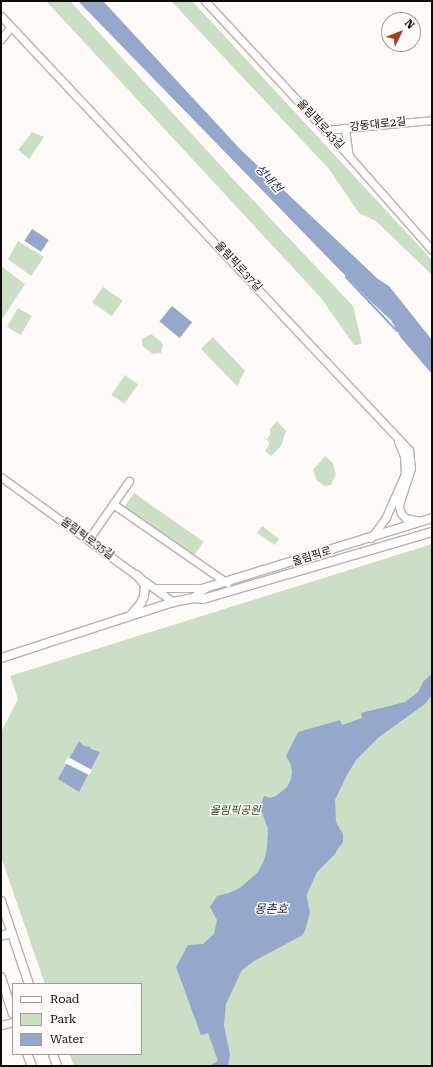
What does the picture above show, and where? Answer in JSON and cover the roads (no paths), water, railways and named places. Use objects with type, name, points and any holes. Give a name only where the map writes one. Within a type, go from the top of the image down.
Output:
[{"type":"main road","name":"올림픽로","points":[[194,598],[206,588],[227,583],[432,518]]},
{"type":"main road","name":"올림픽로","points":[[1,658],[173,602],[194,598],[203,599],[231,592],[432,532]]},
{"type":"main road","points":[[129,617],[141,603],[144,596],[145,585],[137,575]]},
{"type":"main road","points":[[1,654],[26,650]]},
{"type":"main road","points":[[1,901],[29,983]]},
{"type":"main road","points":[[1,936],[11,933]]},
{"type":"main road","points":[[1,977],[12,1010]]},
{"type":"main road","points":[[27,1055],[32,1066]]},
{"type":"main road","points":[[53,1055],[57,1066]]},
{"type":"street","name":"올림픽로43길","points":[[205,1],[349,156],[432,250]]},
{"type":"street","name":"올림픽로37길","points":[[1,16],[397,437],[404,456],[405,474],[386,517],[370,538]]},
{"type":"street","points":[[1,39],[11,26]]},
{"type":"street","name":"강동대로2길","points":[[325,130],[432,120]]},
{"type":"street","points":[[345,128],[349,156]]},
{"type":"street","points":[[397,437],[409,450],[411,468],[399,506],[401,513],[405,518],[421,521]]},
{"type":"street","name":"올림픽로35길","points":[[1,477],[173,602]]},
{"type":"street","points":[[88,540],[129,481]]},
{"type":"street","points":[[113,504],[227,583]]},
{"type":"street","points":[[154,588],[206,588]]},
{"type":"street","points":[[1,1025],[12,1022]]},
{"type":"water","name":"성내천","points":[[78,1],[103,1],[241,150],[378,279],[389,286],[432,340],[432,374],[401,338],[391,320],[370,301]]},
{"type":"water","points":[[32,229],[49,240],[41,252],[24,241]]},
{"type":"water","points":[[172,306],[192,322],[180,338],[159,322]]},
{"type":"water","name":"몽촌호","points":[[432,673],[432,695],[425,704],[379,737],[356,760],[347,775],[335,800],[336,822],[343,834],[343,842],[334,855],[317,872],[307,894],[310,912],[305,931],[301,936],[254,961],[242,970],[226,1004],[224,1025],[230,1055],[228,1066],[213,1066],[212,1064],[218,1061],[208,1033],[201,1035],[176,967],[188,945],[203,944],[214,934],[217,920],[210,907],[217,896],[240,888],[258,872],[264,860],[267,848],[268,829],[260,807],[264,796],[270,798],[276,796],[287,787],[291,779],[292,772],[291,765],[286,756],[298,732],[340,720],[342,725],[362,718],[361,713],[405,702],[418,692],[423,682]]},
{"type":"water","points":[[79,741],[84,746],[100,752],[79,792],[58,779]]},
{"type":"waterway","name":"성내천","points":[[346,277],[397,331]]},
{"type":"park label","name":"올림픽공원","points":[[235,811]]}]
